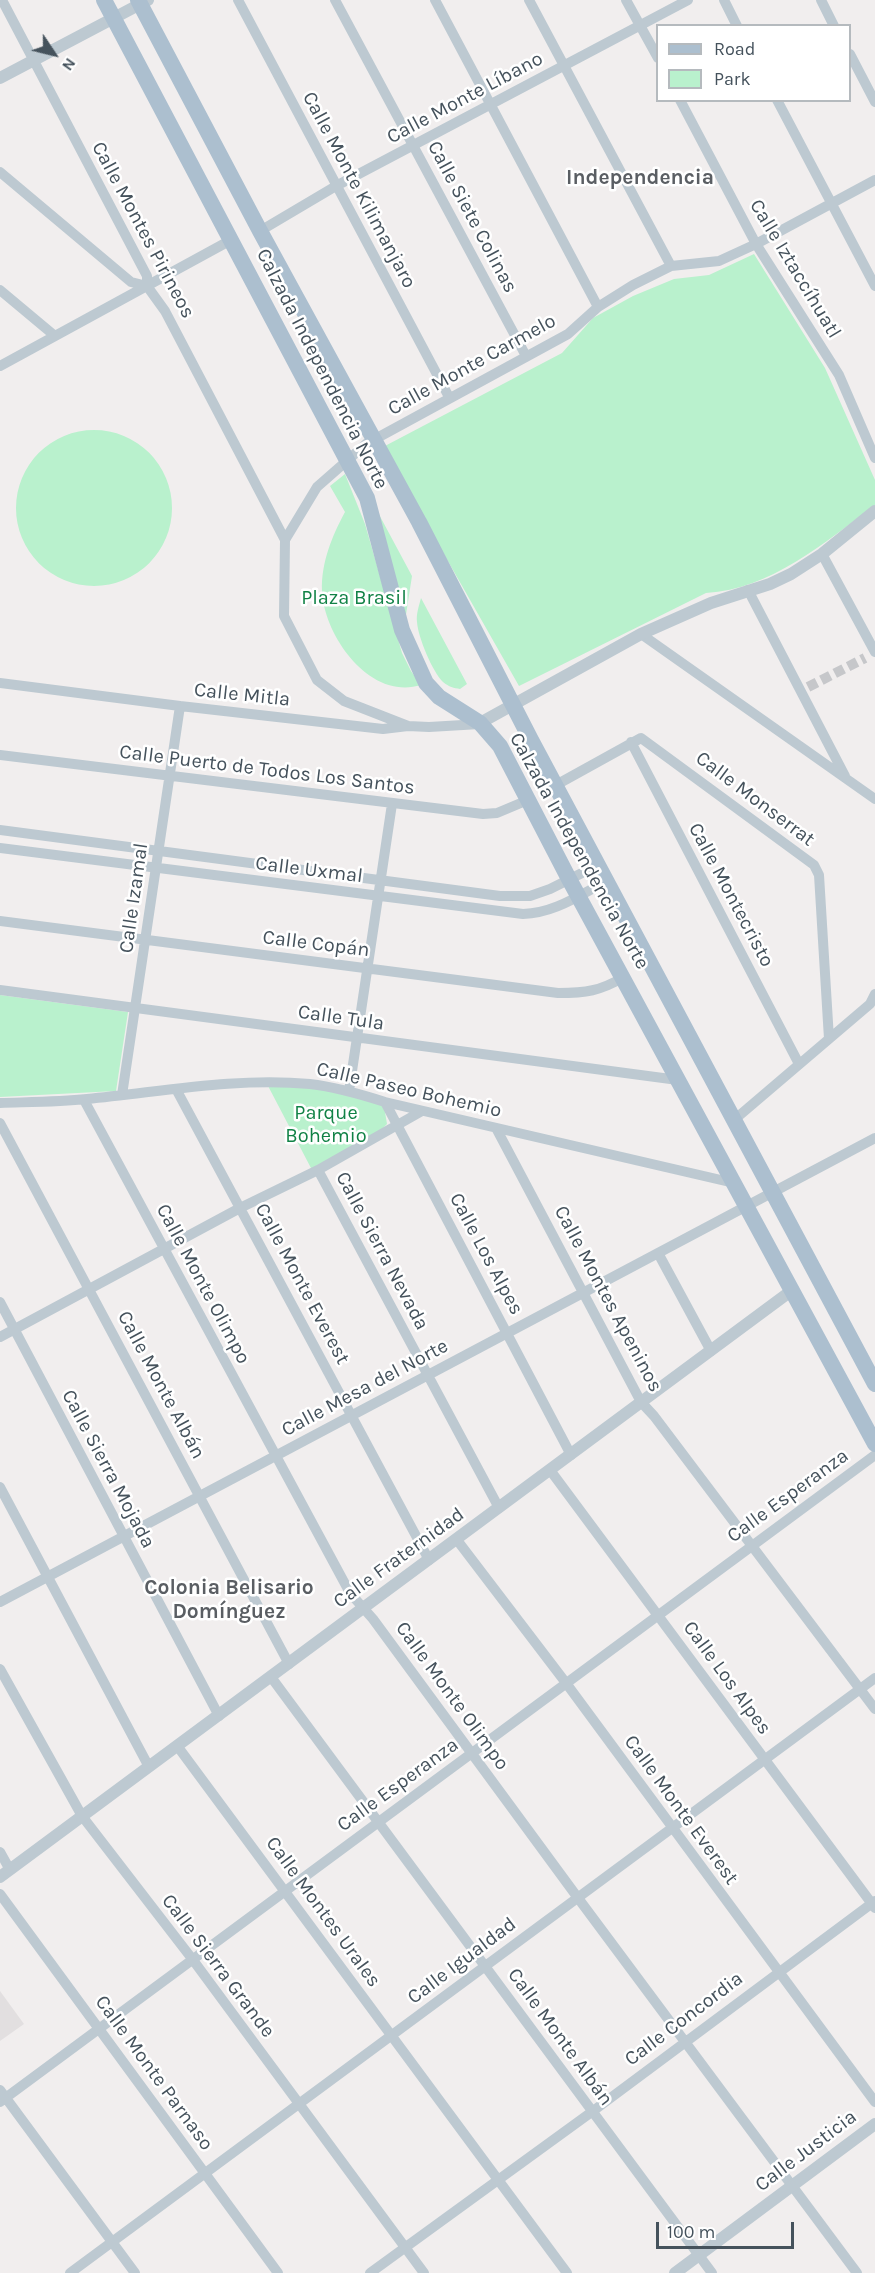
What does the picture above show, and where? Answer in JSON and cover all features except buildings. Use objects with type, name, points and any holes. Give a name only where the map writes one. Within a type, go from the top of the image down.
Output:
[{"type":"main road","name":"Calzada Independencia Norte","points":[[104,0],[367,498],[402,630],[423,677],[439,697],[480,723],[500,746],[569,879],[875,1444]]},
{"type":"main road","name":"Calzada Independencia Norte","points":[[142,1],[260,231],[419,522],[513,705],[875,1384]]},
{"type":"street","name":"Calle Montes Pirineos","points":[[2,0],[147,276],[147,286],[165,311],[285,540]]},
{"type":"street","name":"Calle Monte Kilimanjaro","points":[[238,0],[449,397]]},
{"type":"street","name":"Calle Siete Colinas","points":[[336,0],[526,356]]},
{"type":"street","points":[[435,0],[598,307]]},
{"type":"street","points":[[529,0],[671,266]]},
{"type":"street","points":[[626,0],[656,56]]},
{"type":"street","name":"Calle Monte Líbano","points":[[260,231],[336,186],[688,0]]},
{"type":"street","points":[[724,0],[736,24]]},
{"type":"street","points":[[821,0],[833,24]]},
{"type":"street","points":[[0,78],[114,19],[142,1]]},
{"type":"street","points":[[851,58],[875,102]]},
{"type":"street","name":"Calle Iztaccíhuatl","points":[[681,102],[756,244],[839,375],[875,458]]},
{"type":"street","points":[[778,102],[875,286]]},
{"type":"street","points":[[0,172],[131,282],[147,286]]},
{"type":"street","name":"Calle Monte Carmelo","points":[[373,440],[568,334],[598,307],[633,285],[671,266],[719,261],[756,244],[875,180]]},
{"type":"street","points":[[0,366],[231,240]]},
{"type":"street","points":[[0,290],[55,336]]},
{"type":"street","points":[[373,440],[317,487],[285,540],[284,616],[317,680],[344,701],[408,726]]},
{"type":"street","points":[[480,723],[641,634],[711,603],[770,584],[791,574],[822,554],[875,511]]},
{"type":"street","points":[[822,554],[872,654]]},
{"type":"street","points":[[748,590],[805,689],[848,780]]},
{"type":"street","points":[[641,634],[875,799]]},
{"type":"street","name":"Calle Mitla","points":[[0,683],[383,729],[480,723]]},
{"type":"street","name":"Calle Izamal","points":[[122,1095],[180,706]]},
{"type":"street","name":"Calle Monserrat","points":[[631,742],[641,738],[646,740],[818,870],[829,1039]]},
{"type":"street","points":[[556,785],[631,742]]},
{"type":"street","name":"Calle Montecristo","points":[[631,742],[799,1064]]},
{"type":"street","name":"Calle Puerto de Todos Los Santos","points":[[0,755],[483,814],[497,813],[528,800]]},
{"type":"street","points":[[349,1091],[392,804]]},
{"type":"street","name":"Calle Uxmal","points":[[0,830],[500,896],[530,896],[550,890],[598,865]]},
{"type":"street","name":"Calle Uxmal","points":[[0,848],[523,914],[538,913],[580,897],[607,881]]},
{"type":"street","name":"Calle Copán","points":[[0,921],[558,993],[585,993],[598,990],[624,977]]},
{"type":"street","name":"Calle Tula","points":[[0,990],[678,1080]]},
{"type":"street","points":[[734,1120],[870,1004],[875,994]]},
{"type":"street","name":"Calle Paseo Bohemio","points":[[0,1103],[84,1100],[263,1082],[310,1084],[349,1091],[422,1111],[734,1183]]},
{"type":"street","name":"Calle Monte Everest","points":[[176,1089],[429,1560]]},
{"type":"street","name":"Calle Monte Olimpo","points":[[84,1100],[350,1593],[472,1753],[857,2273]]},
{"type":"street","name":"Calle Los Alpes","points":[[385,1102],[571,1455]]},
{"type":"street","points":[[0,1337],[240,1208],[318,1170],[422,1111]]},
{"type":"street","name":"Calle Monte Albán","points":[[0,1123],[289,1664]]},
{"type":"street","name":"Calle Montes Apeninos","points":[[496,1128],[640,1402],[654,1416],[875,1709]]},
{"type":"street","name":"Calle Mesa del Norte","points":[[0,1602],[875,1138]]},
{"type":"street","name":"Calle Sierra Nevada","points":[[318,1170],[499,1508]]},
{"type":"street","points":[[658,1253],[711,1351]]},
{"type":"street","name":"Calle Fraternidad","points":[[5,1874],[791,1291]]},
{"type":"street","name":"Calle Sierra Mojada","points":[[0,1302],[219,1716]]},
{"type":"street","name":"Calle Esperanza","points":[[2,2097],[193,1960],[875,1455]]},
{"type":"street","name":"Calle Los Alpes","points":[[550,1470],[874,1904]]},
{"type":"street","points":[[0,1487],[149,1767]]},
{"type":"street","name":"Calle Monte Everest","points":[[457,1540],[566,1683],[875,2102]]},
{"type":"street","name":"Calle Sierra Grande","points":[[0,1669],[82,1816],[193,1960],[424,2273]]},
{"type":"street","name":"Calle Monte Albán","points":[[271,1677],[712,2273]]},
{"type":"street","name":"Calle Igualdad","points":[[70,2273],[875,1678]]},
{"type":"street","name":"Calle Montes Urales","points":[[178,1747],[567,2273]]},
{"type":"street","points":[[0,1852],[5,1874]]},
{"type":"street","name":"Calle Monte Parnaso","points":[[0,1894],[278,2273]]},
{"type":"street","name":"Calle Concordia","points":[[370,2273],[593,2111],[777,1972],[874,1904]]},
{"type":"street","points":[[2,2097],[135,2273]]},
{"type":"street","name":"Calle Justicia","points":[[675,2273],[875,2124]]},
{"type":"shaded area","points":[[0,1991],[24,2024],[0,2041]]},
{"type":"green space","points":[[754,254],[825,368],[875,480],[875,505],[796,562],[775,573],[730,590],[706,593],[519,686],[383,447],[562,353],[593,318],[633,296],[674,279],[709,275]]},
{"type":"green space","points":[[94,430],[109,431],[124,436],[149,453],[166,478],[171,493],[171,523],[166,538],[149,563],[124,580],[109,585],[94,586],[79,585],[64,580],[39,563],[22,538],[17,523],[16,508],[17,493],[22,478],[39,453],[64,436],[79,431]]},
{"type":"green space","name":"Plaza Brasil","points":[[345,474],[365,524],[402,653],[421,685],[402,687],[384,683],[368,674],[353,661],[331,627],[322,591],[323,570],[332,540],[345,512],[330,486]]},
{"type":"green space","points":[[375,507],[412,576],[405,621]]},
{"type":"green space","points":[[421,598],[467,684],[460,689],[443,682],[426,654],[417,622]]},
{"type":"green space","points":[[0,995],[128,1012],[116,1091],[0,1097]]},
{"type":"green space","name":"Parque Bohemio","points":[[267,1084],[316,1088],[349,1094],[384,1106],[387,1124],[377,1134],[312,1170]]},
{"type":"tunnel","points":[[808,687],[865,658]]},
{"type":"district","name":"Independencia","points":[[640,178]]},
{"type":"district","name":"Colonia Belisario Domínguez","points":[[229,1600]]}]
